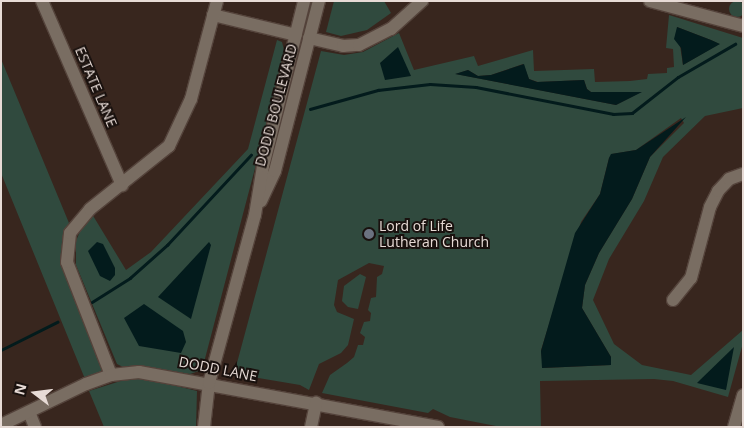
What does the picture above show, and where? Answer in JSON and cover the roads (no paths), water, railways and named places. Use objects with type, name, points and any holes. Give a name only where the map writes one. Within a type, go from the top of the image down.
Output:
[{"type":"street","name":"ESTATE LANE","points":[[42,1],[122,185]]},
{"type":"street","points":[[112,375],[72,277],[68,248],[77,222],[156,160],[179,129],[217,1]]},
{"type":"street","name":"DODD BOULEVARD","points":[[204,427],[209,382],[255,215],[263,166],[304,1]]},
{"type":"street","name":"DODD BOULEVARD","points":[[255,215],[275,171],[319,1]]},
{"type":"street","points":[[309,38],[343,46],[359,45],[391,29],[422,1]]},
{"type":"street","points":[[650,1],[743,26]]},
{"type":"street","points":[[214,15],[296,35]]},
{"type":"street","points":[[673,300],[691,278],[710,207],[718,191],[729,179],[743,174]]},
{"type":"street","name":"DODD LANE","points":[[1,426],[112,375],[156,373],[437,427]]},
{"type":"street","points":[[734,427],[743,395]]},
{"type":"street","points":[[311,427],[316,403]]},
{"type":"street","points":[[29,412],[35,427]]},
{"type":"water","points":[[677,27],[720,44],[683,65],[681,48],[674,39]]},
{"type":"water","points":[[398,47],[411,76],[385,80],[380,63]]},
{"type":"water","points":[[524,64],[529,79],[537,82],[584,80],[587,89],[591,92],[642,92],[616,105],[455,74],[468,70],[478,76],[491,75]]},
{"type":"water","points":[[686,117],[650,157],[632,199],[599,253],[585,285],[582,308],[611,357],[611,365],[542,368],[541,351],[575,233],[600,194],[611,154],[636,150]]},
{"type":"water","points":[[97,242],[103,244],[115,268],[115,275],[110,281],[100,276],[88,251]]},
{"type":"water","points":[[209,242],[211,245],[191,319],[158,297]]},
{"type":"water","points":[[144,304],[183,331],[186,342],[181,353],[139,346],[124,318]]},
{"type":"water","points":[[734,347],[726,390],[697,383],[699,381]]},
{"type":"waterway","points":[[310,109],[378,90],[430,84],[476,87],[613,114],[632,113],[678,77],[735,44]]},
{"type":"waterway","points":[[92,302],[130,278],[167,245],[251,155]]},
{"type":"waterway","points":[[1,350],[57,322]]},
{"type":"place","name":"Lord of Life Lutheran Church","points":[[369,234]]}]
